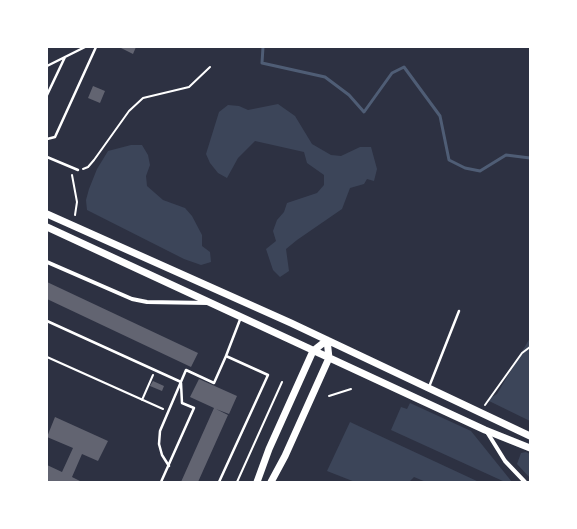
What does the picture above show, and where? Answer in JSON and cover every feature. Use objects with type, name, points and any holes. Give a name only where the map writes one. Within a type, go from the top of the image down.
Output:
[{"type":"main road","points":[[47,214],[327,340],[530,436]]},
{"type":"main road","points":[[47,227],[485,430],[530,448]]},
{"type":"main road","points":[[257,482],[269,449],[313,350],[327,340]]},
{"type":"main road","points":[[271,482],[286,456],[329,358],[327,340]]},
{"type":"street","points":[[47,262],[132,300],[147,302],[214,304]]},
{"type":"street","points":[[485,430],[505,461],[525,482]]},
{"type":"lane","points":[[47,66],[85,47]]},
{"type":"lane","points":[[47,139],[55,137],[96,47]]},
{"type":"lane","points":[[47,95],[65,57]]},
{"type":"lane","points":[[47,157],[78,170]]},
{"type":"lane","points":[[428,388],[459,311]]},
{"type":"lane","points":[[169,466],[162,455],[159,444],[160,431],[186,370],[214,383],[241,317]]},
{"type":"lane","points":[[47,321],[181,382]]},
{"type":"lane","points":[[219,482],[268,375],[226,356]]},
{"type":"lane","points":[[161,482],[194,408],[182,403],[181,382]]},
{"type":"path","points":[[78,170],[88,168],[129,111],[143,98],[189,87],[210,67]]},
{"type":"path","points":[[70,166],[77,202],[75,215]]},
{"type":"path","points":[[485,405],[522,353],[530,347]]},
{"type":"path","points":[[47,357],[168,411]]},
{"type":"path","points":[[142,400],[155,370]]},
{"type":"path","points":[[237,482],[282,382]]},
{"type":"path","points":[[329,396],[352,389]]},
{"type":"shaded area","points":[[278,104],[295,116],[312,144],[331,155],[341,156],[360,147],[371,147],[377,169],[374,181],[367,179],[364,184],[350,188],[342,209],[286,249],[289,271],[280,277],[273,270],[266,249],[276,241],[273,231],[277,220],[284,212],[287,203],[317,193],[324,185],[324,175],[307,163],[304,152],[255,141],[238,158],[227,178],[218,173],[210,163],[206,154],[219,112],[228,105],[239,106],[248,110]]},
{"type":"shaded area","points":[[131,145],[142,145],[148,155],[150,165],[146,176],[147,186],[163,200],[185,208],[192,216],[202,235],[202,246],[210,252],[211,262],[201,265],[184,259],[87,210],[86,200],[89,189],[97,169],[108,151]]},
{"type":"shaded area","points":[[530,338],[530,421],[487,400],[497,394]]},
{"type":"shaded area","points":[[410,403],[471,431],[512,482],[505,482],[391,430],[401,407],[407,409]]},
{"type":"shaded area","points":[[350,422],[479,482],[426,482],[414,477],[409,482],[355,482],[327,471]]},
{"type":"shaded area","points":[[526,452],[530,454],[530,478],[517,464],[521,453]]},
{"type":"building","points":[[119,47],[136,47],[133,54]]},
{"type":"building","points":[[93,86],[105,91],[100,103],[88,98]]},
{"type":"building","points":[[47,282],[198,353],[191,367],[47,299]]},
{"type":"building","points":[[199,379],[237,396],[229,414],[216,409],[228,415],[198,482],[181,482],[214,408],[190,397]]},
{"type":"building","points":[[153,381],[164,386],[162,391],[150,386]]},
{"type":"building","points":[[55,417],[108,441],[98,461],[82,454],[72,477],[82,482],[47,482],[47,465],[62,472],[73,448],[47,437]]},
{"type":"waterway","points":[[263,47],[262,63],[325,77],[349,95],[364,112],[392,73],[404,67],[440,116],[449,160],[465,168],[480,171],[506,155],[530,158]]}]
